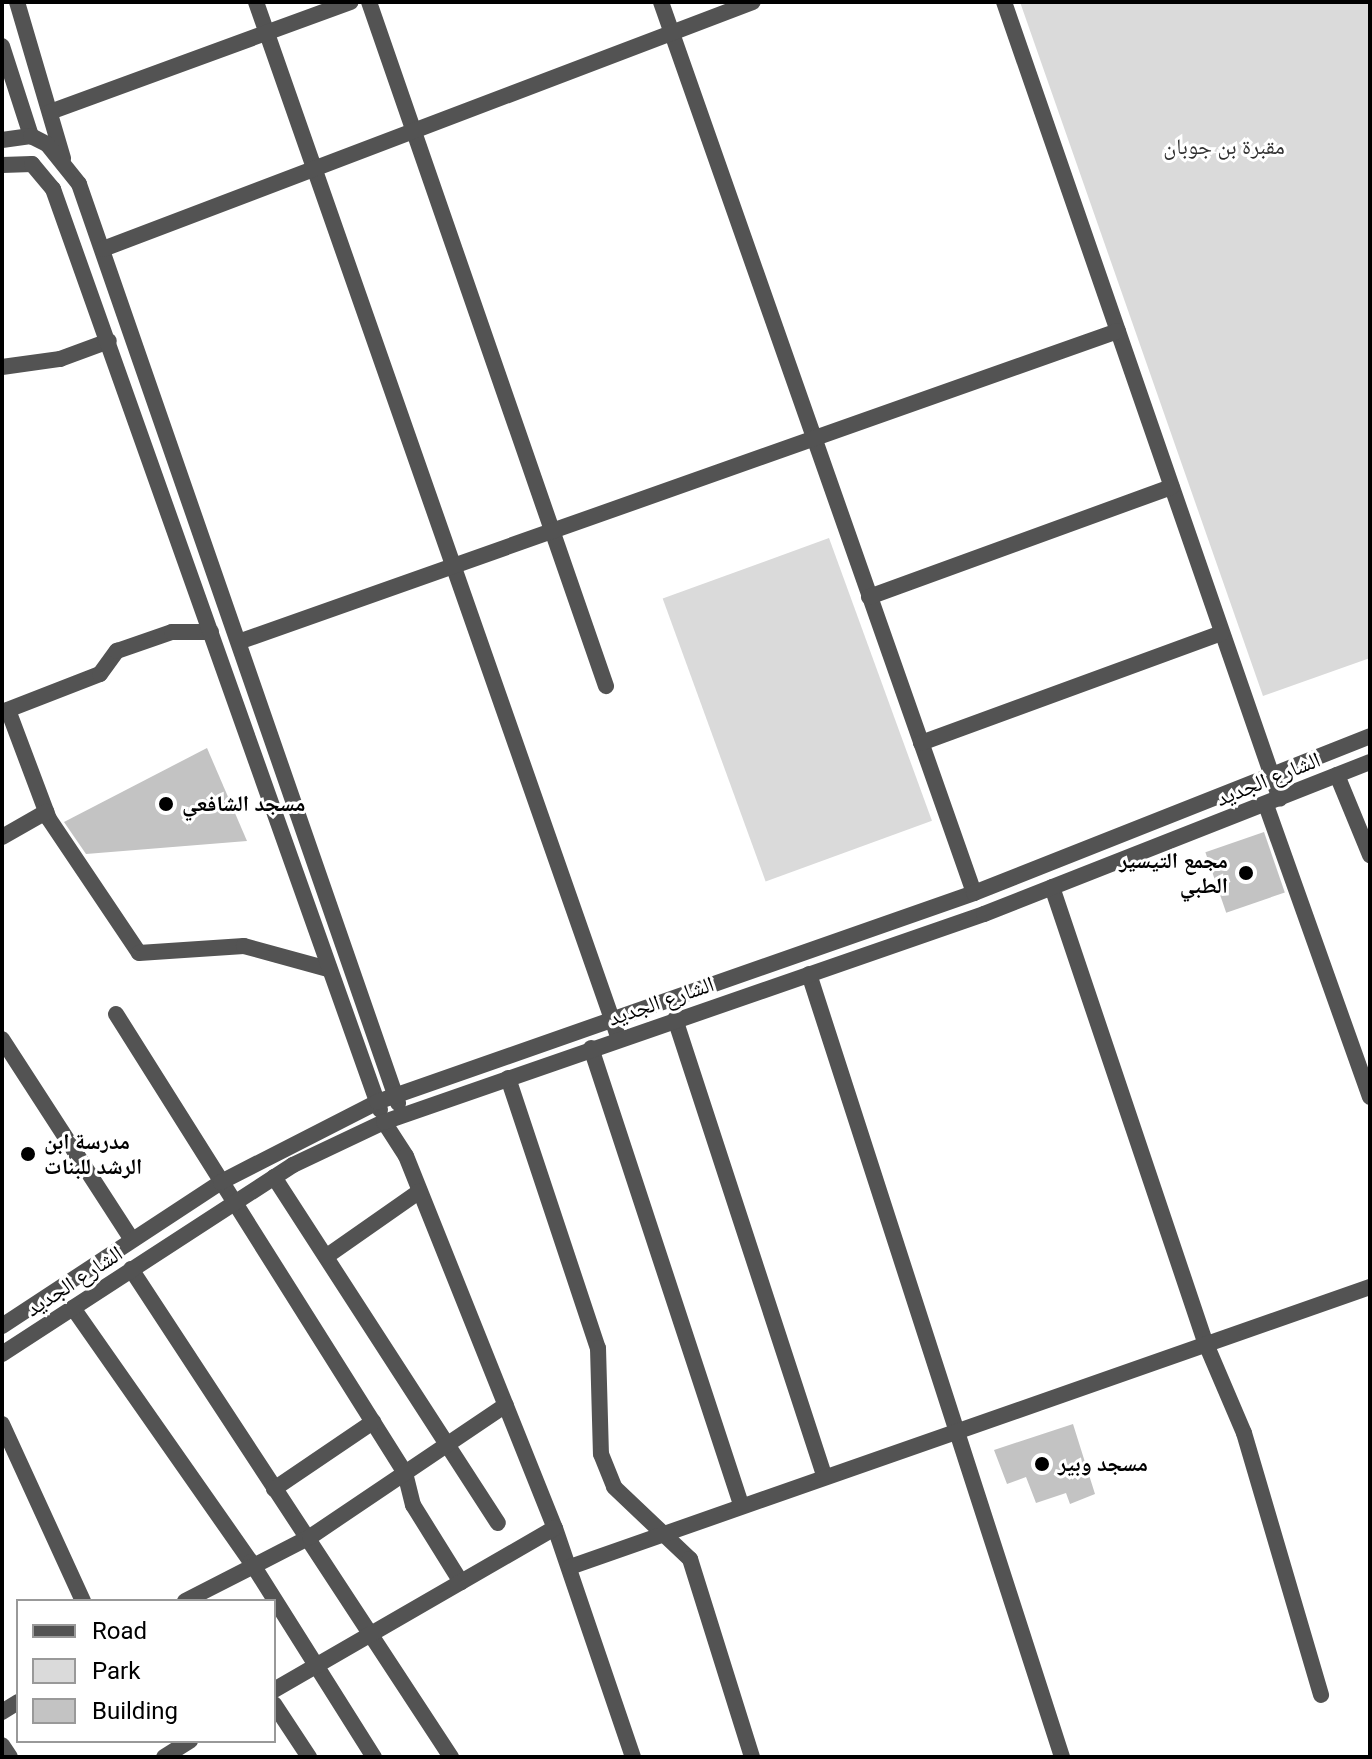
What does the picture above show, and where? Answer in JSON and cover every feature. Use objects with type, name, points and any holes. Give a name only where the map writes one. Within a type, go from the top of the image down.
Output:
[{"type":"street","points":[[2,4],[8,2]]},
{"type":"street","points":[[17,2],[63,158],[103,249],[403,1115],[406,1156]]},
{"type":"street","points":[[256,2],[619,1039]]},
{"type":"street","points":[[50,112],[350,2]]},
{"type":"street","points":[[369,2],[606,686]]},
{"type":"street","points":[[661,2],[974,893]]},
{"type":"street","points":[[103,249],[753,2]]},
{"type":"street","points":[[1004,2],[1273,778],[1273,802],[1370,1097]]},
{"type":"street","points":[[2,46],[31,136],[63,158]]},
{"type":"street","points":[[2,140],[31,136]]},
{"type":"street","points":[[2,165],[24,161],[47,177],[109,341],[384,1122],[406,1156],[555,1528],[633,1757]]},
{"type":"street","points":[[241,641],[1118,331]]},
{"type":"street","points":[[2,367],[60,359],[109,341]]},
{"type":"street","points":[[869,597],[1172,487]]},
{"type":"street","points":[[211,632],[172,632],[117,651],[100,674],[5,711],[46,812],[139,953],[244,946],[328,969]]},
{"type":"street","points":[[921,743],[1222,633]]},
{"type":"street","name":"الشارع الجديد","points":[[2,1326],[221,1182],[377,1102],[974,893],[1273,778],[1370,736]]},
{"type":"street","name":"الشارع الجديد","points":[[2,1354],[274,1177],[384,1122],[1052,887],[1370,762]]},
{"type":"street","points":[[1337,775],[1370,855]]},
{"type":"street","points":[[2,837],[46,812]]},
{"type":"street","points":[[1052,887],[1206,1344],[1244,1433],[1321,1695]]},
{"type":"street","points":[[809,974],[1062,1757]]},
{"type":"street","points":[[116,1014],[405,1473],[413,1505],[461,1582]]},
{"type":"street","points":[[675,1019],[825,1477]]},
{"type":"street","points":[[2,1039],[132,1240]]},
{"type":"street","points":[[591,1048],[742,1506]]},
{"type":"street","points":[[508,1078],[598,1348],[601,1454],[614,1487],[690,1559],[752,1757]]},
{"type":"street","points":[[274,1177],[498,1523]]},
{"type":"street","points":[[327,1256],[420,1191]]},
{"type":"street","points":[[131,1269],[274,1489],[310,1537],[451,1757]]},
{"type":"street","points":[[570,1567],[1370,1287]]},
{"type":"street","points":[[73,1308],[274,1599]]},
{"type":"street","points":[[204,1596],[251,1562],[310,1537],[506,1405]]},
{"type":"street","points":[[274,1489],[373,1422]]},
{"type":"street","points":[[2,1424],[82,1599]]},
{"type":"street","points":[[276,1689],[555,1528]]},
{"type":"street","points":[[276,1603],[374,1757]]},
{"type":"street","points":[[276,1707],[309,1757]]},
{"type":"street","points":[[164,1757],[187,1743]]},
{"type":"street","points":[[2,1745],[10,1757]]},
{"type":"green space","name":"مقبرة بن جوبان","points":[[1020,2],[1370,2],[1370,658],[1263,696]]},
{"type":"green space","points":[[829,538],[932,821],[766,881],[663,599]]},
{"type":"building","name":"مسجد الشافعي","points":[[207,748],[247,841],[86,854],[64,822]]},
{"type":"building","name":"مجمع التيسير الطبي","points":[[1264,832],[1285,893],[1226,913],[1205,852]]},
{"type":"building","name":"مسجد وبير","points":[[1073,1424],[1095,1494],[1070,1504],[1066,1493],[1036,1503],[1026,1477],[1007,1484],[994,1450]]},
{"type":"place","name":"مسجد الشافعي","points":[[166,804]]},
{"type":"place","name":"مجمع التيسير الطبي","points":[[1246,873]]},
{"type":"place","name":"مدرسة ابن الرشد للبنات","points":[[28,1154]]},
{"type":"place","name":"مسجد وبير","points":[[1042,1464]]}]
